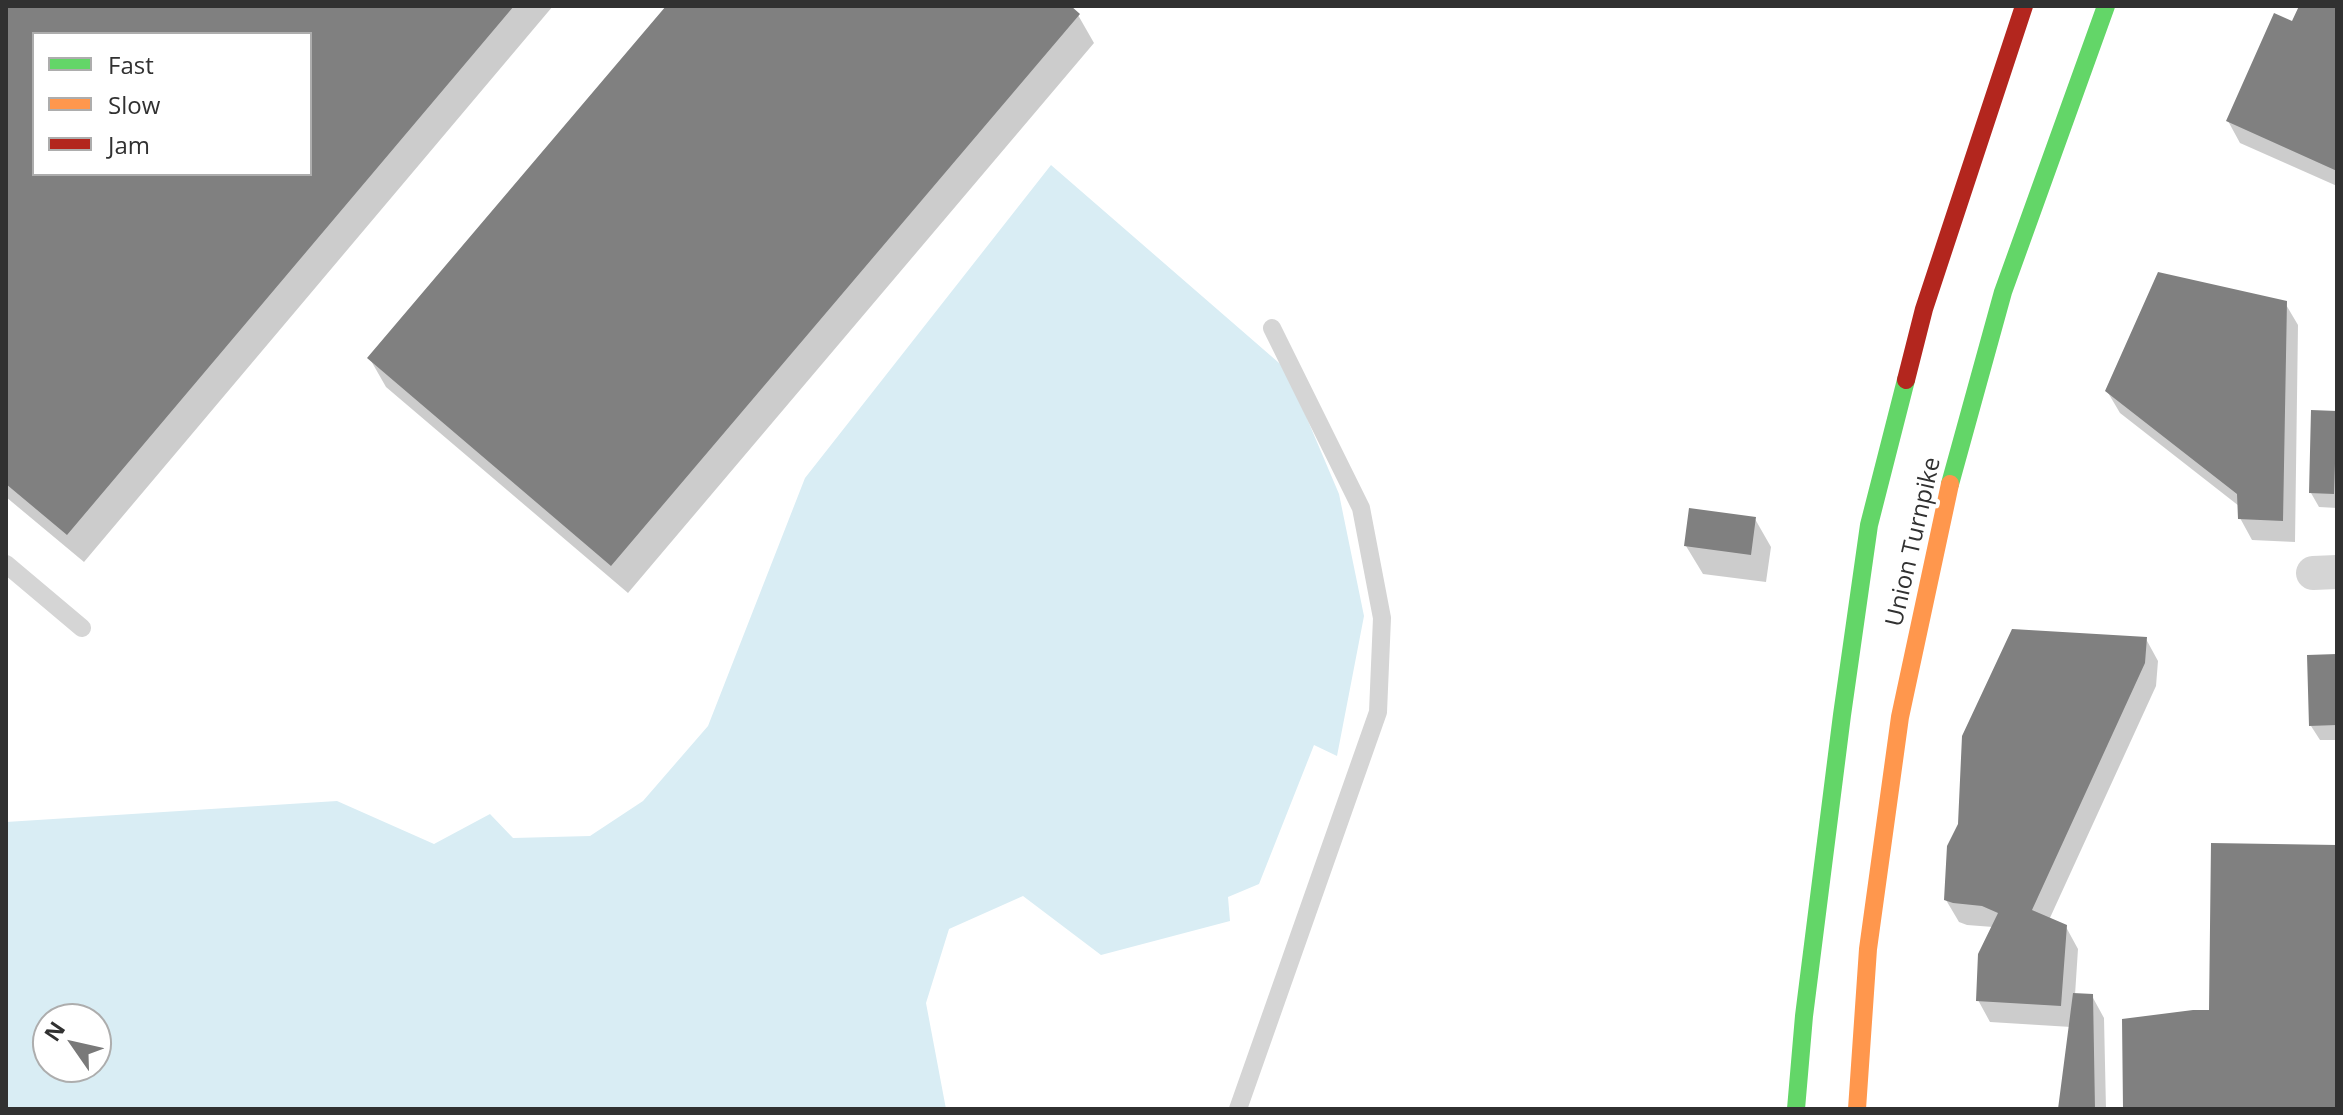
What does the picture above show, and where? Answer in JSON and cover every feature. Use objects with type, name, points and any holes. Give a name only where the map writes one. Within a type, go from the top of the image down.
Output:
[{"type":"main road","name":"Union Turnpike","points":[[1796,1109],[1804,1016],[1869,525],[1924,309],[2024,6]]},
{"type":"main road","name":"Union Turnpike","points":[[1857,1109],[1868,949],[1900,717],[1946,499],[2003,292],[2106,6]]},
{"type":"lane","points":[[1238,1109],[1378,712],[1382,618],[1361,508],[1272,328]]},
{"type":"lane","points":[[6,564],[82,628]]},
{"type":"shaded area","points":[[1051,165],[1286,369],[1339,494],[1364,616],[1337,756],[1314,745],[1259,884],[1228,897],[1230,921],[1101,955],[1023,896],[949,929],[926,1003],[946,1109],[6,1109],[6,822],[337,801],[434,844],[490,814],[513,838],[590,836],[643,801],[708,726],[805,478]]},
{"type":"building","points":[[6,6],[514,6],[67,535],[6,484]]},
{"type":"building","points":[[666,6],[1071,6],[1080,14],[611,566],[367,358]]},
{"type":"building","points":[[2299,6],[2337,6],[2337,171],[2226,121],[2274,13],[2292,21]]},
{"type":"building","points":[[2158,272],[2287,301],[2283,521],[2238,519],[2237,494],[2105,391]]},
{"type":"building","points":[[2311,410],[2337,411],[2334,494],[2309,493]]},
{"type":"building","points":[[1689,508],[1756,517],[1751,555],[1684,546]]},
{"type":"building","points":[[2012,629],[2147,637],[2145,663],[2032,910],[2067,925],[2061,1006],[1976,1001],[1978,954],[1998,913],[1982,906],[1944,900],[1947,846],[1958,824],[1962,736]]},
{"type":"building","points":[[2337,654],[2337,725],[2309,726],[2307,655]]},
{"type":"building","points":[[2211,843],[2337,845],[2337,1109],[2123,1109],[2122,1019],[2209,1010]]},
{"type":"building","points":[[2073,993],[2093,994],[2095,1109],[2058,1109]]},
{"type":"traffic: fast","points":[[1950,484],[2003,292],[2106,6]]},
{"type":"traffic: fast","points":[[1796,1109],[1804,1016],[1869,525],[1906,380]]},
{"type":"traffic: slow","points":[[1857,1109],[1868,949],[1900,717],[1950,484]]},
{"type":"traffic: jam","points":[[1906,380],[1924,309],[2024,6]]}]
